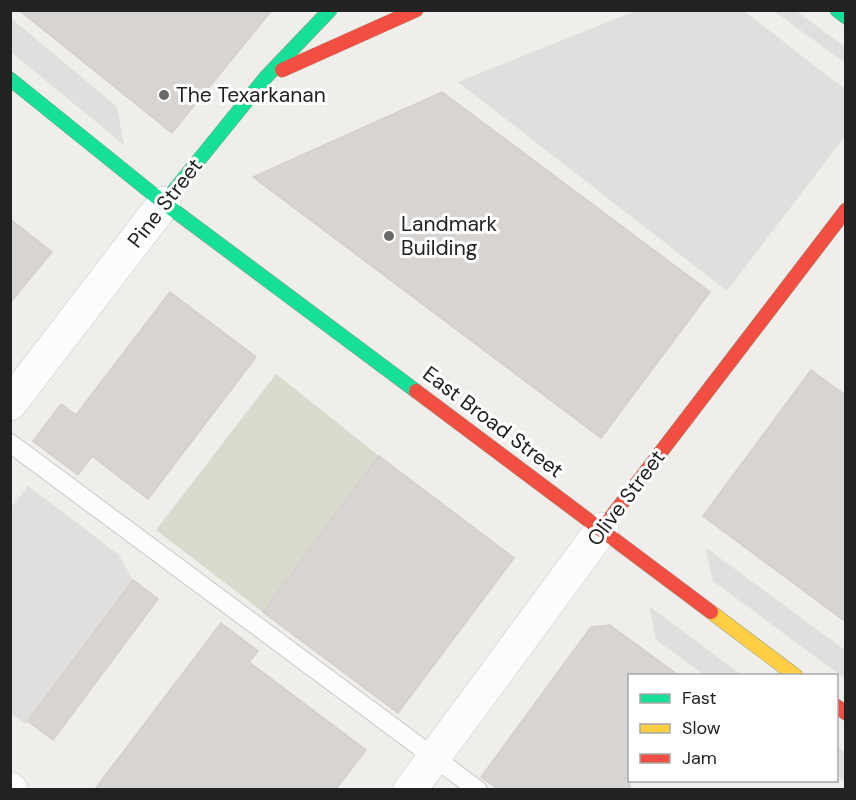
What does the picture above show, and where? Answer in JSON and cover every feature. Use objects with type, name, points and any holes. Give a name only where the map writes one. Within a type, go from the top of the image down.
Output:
[{"type":"street","name":"Pine Street","points":[[10,404],[164,203],[266,77],[330,10]]},
{"type":"street","points":[[266,77],[416,10]]},
{"type":"street","points":[[837,10],[846,17]]},
{"type":"street","name":"East Broad Street","points":[[10,79],[164,203],[795,674]]},
{"type":"street","name":"Olive Street","points":[[410,789],[602,530],[846,210]]},
{"type":"lane","points":[[10,442],[478,789]]},
{"type":"shaded area","points":[[638,10],[744,11],[845,89],[845,136],[727,291],[458,82]]},
{"type":"shaded area","points":[[774,11],[796,11],[845,47],[845,63]]},
{"type":"shaded area","points":[[11,18],[117,107],[124,145],[11,52]]},
{"type":"shaded area","points":[[276,374],[379,456],[263,612],[156,530]]},
{"type":"shaded area","points":[[28,486],[119,555],[133,580],[26,724],[11,714],[10,509]]},
{"type":"shaded area","points":[[705,547],[845,650],[845,679],[713,581]]},
{"type":"shaded area","points":[[649,606],[741,674],[703,674],[656,640]]},
{"type":"shaded area","points":[[838,747],[845,753],[845,782],[838,776]]},
{"type":"building","name":"The Texarkanan","points":[[19,10],[272,10],[172,133]]},
{"type":"building","points":[[442,92],[710,292],[601,438],[253,177]]},
{"type":"building","points":[[10,219],[52,252],[10,303]]},
{"type":"building","points":[[170,292],[256,357],[148,499],[92,456],[78,475],[33,441],[61,404],[76,415]]},
{"type":"building","points":[[811,370],[846,396],[846,622],[703,516]]},
{"type":"building","points":[[379,456],[514,558],[398,713],[263,612]]},
{"type":"building","points":[[133,580],[158,599],[53,740],[28,721]]},
{"type":"building","points":[[221,623],[258,651],[249,662],[366,750],[336,789],[95,789]]},
{"type":"building","points":[[610,625],[677,674],[628,674],[628,782],[630,782],[630,789],[498,789],[481,777],[591,627]]},
{"type":"traffic: fast","points":[[164,203],[266,77],[330,10]]},
{"type":"traffic: fast","points":[[837,10],[846,17]]},
{"type":"traffic: fast","points":[[10,79],[164,203],[416,391]]},
{"type":"traffic: slow","points":[[711,612],[793,674]]},
{"type":"traffic: jam","points":[[282,70],[416,10]]},
{"type":"traffic: jam","points":[[602,529],[846,210]]},
{"type":"traffic: jam","points":[[416,391],[711,612]]},
{"type":"traffic: jam","points":[[838,707],[846,713]]},
{"type":"place","name":"The Texarkanan","points":[[164,95]]},
{"type":"place","name":"Landmark Building","points":[[389,236]]}]
